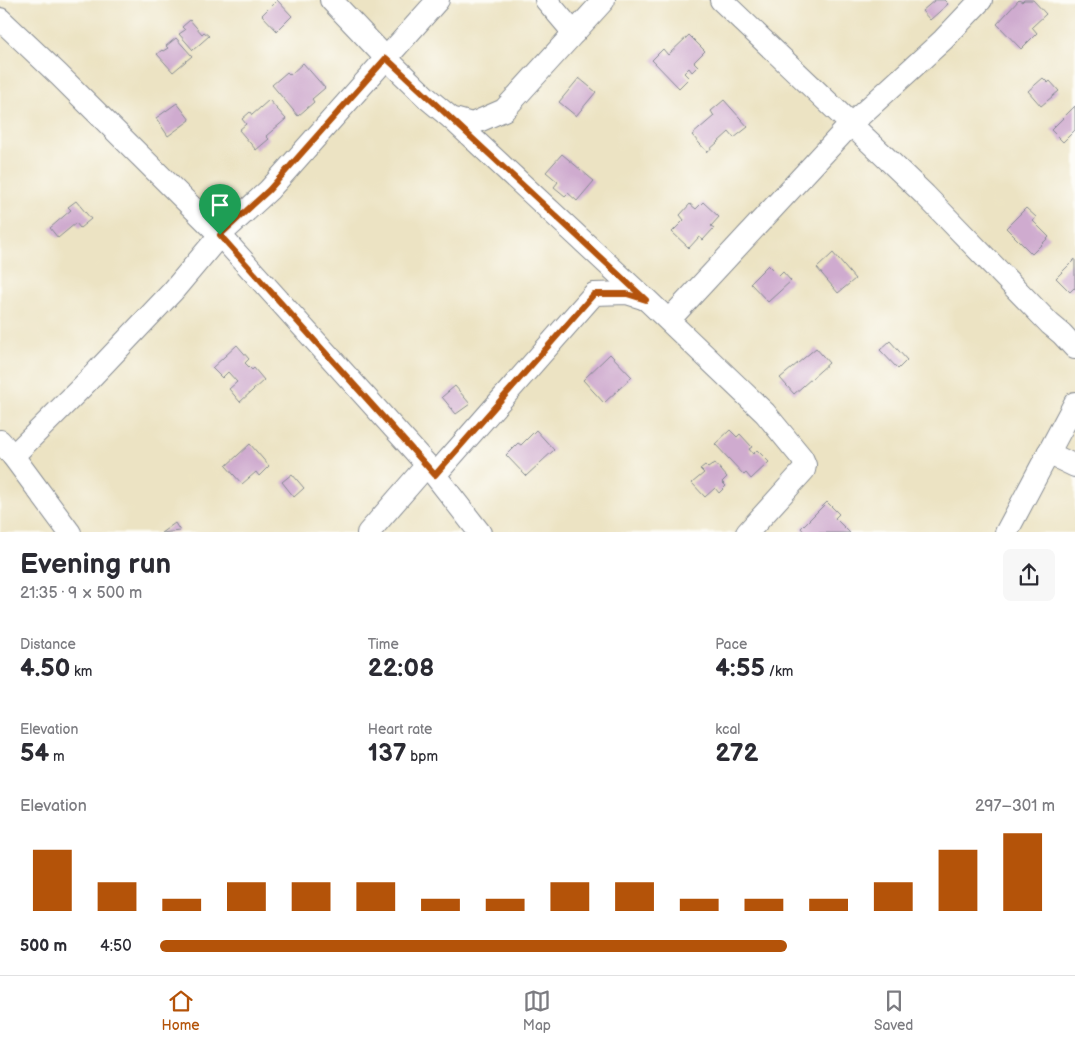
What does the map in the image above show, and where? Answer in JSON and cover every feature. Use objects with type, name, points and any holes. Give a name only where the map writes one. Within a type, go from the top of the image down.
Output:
[{"type":"street","points":[[332,0],[386,58],[427,98],[669,320],[766,413],[802,458],[805,465],[804,470],[747,532]]},
{"type":"street","points":[[70,532],[6,448],[82,387],[173,291],[220,235],[269,190],[438,0]]},
{"type":"street","points":[[546,0],[574,33]]},
{"type":"street","points":[[451,118],[472,124],[504,110],[604,0]]},
{"type":"street","points":[[721,0],[925,195],[1075,348]]},
{"type":"street","points":[[669,320],[851,124],[943,40],[982,0]]},
{"type":"street","points":[[0,20],[59,75],[220,235],[431,470],[480,532]]},
{"type":"street","points":[[368,532],[431,470],[594,294],[596,273],[594,251]]},
{"type":"street","points":[[594,294],[627,294],[646,300]]},
{"type":"street","points":[[1006,532],[1075,403]]},
{"type":"street","points":[[1048,453],[1075,466]]},
{"type":"building","points":[[277,0],[292,16],[277,31],[262,15]]},
{"type":"building","points":[[935,0],[944,0],[948,4],[930,20],[922,11]]},
{"type":"building","points":[[1019,0],[1022,2],[1024,0],[1033,0],[1046,14],[1032,27],[1037,33],[1021,49],[997,24]]},
{"type":"building","points":[[190,20],[202,34],[204,32],[209,36],[193,50],[179,34],[185,30],[182,27]]},
{"type":"building","points":[[689,35],[705,51],[694,62],[698,66],[692,72],[689,68],[684,73],[689,78],[679,88],[652,60],[663,49],[668,55]]},
{"type":"building","points":[[176,38],[192,56],[173,72],[157,54],[168,48],[166,46]]},
{"type":"building","points":[[303,63],[325,88],[312,99],[314,102],[298,116],[272,85],[287,72],[290,75]]},
{"type":"building","points":[[579,78],[596,92],[576,116],[559,102]]},
{"type":"building","points":[[1043,78],[1048,83],[1050,81],[1059,91],[1041,106],[1028,91]]},
{"type":"building","points":[[269,100],[286,119],[266,136],[269,139],[256,150],[239,130],[246,124],[242,119],[250,112],[252,115]]},
{"type":"building","points":[[724,100],[748,127],[734,138],[729,132],[707,152],[692,135],[714,116],[711,111]]},
{"type":"building","points":[[177,103],[190,120],[168,136],[156,118]]},
{"type":"building","points":[[1075,106],[1075,130],[1063,142],[1051,130]]},
{"type":"building","points":[[562,154],[594,181],[577,201],[568,193],[565,196],[554,187],[558,182],[546,172]]},
{"type":"building","points":[[76,201],[91,219],[80,228],[76,223],[58,238],[50,228],[71,210],[68,207]]},
{"type":"building","points":[[703,202],[719,217],[711,226],[714,228],[703,240],[699,237],[689,248],[672,232],[684,220],[680,215],[690,204],[696,209]]},
{"type":"building","points":[[1026,208],[1036,217],[1033,221],[1049,237],[1032,254],[1006,228]]},
{"type":"building","points":[[833,253],[855,279],[838,293],[817,268]]},
{"type":"building","points":[[1075,259],[1075,289],[1070,292],[1056,278]]},
{"type":"building","points":[[768,265],[779,276],[783,272],[791,281],[768,302],[750,283]]},
{"type":"building","points":[[890,341],[907,360],[898,369],[880,350]]},
{"type":"building","points":[[237,345],[249,359],[245,363],[252,370],[254,368],[264,380],[240,402],[229,389],[237,382],[228,372],[222,378],[212,368]]},
{"type":"building","points":[[816,348],[829,363],[794,394],[780,378]]},
{"type":"building","points":[[610,354],[632,377],[604,403],[583,380]]},
{"type":"building","points":[[455,386],[470,404],[456,414],[442,397]]},
{"type":"building","points":[[536,430],[554,450],[526,476],[506,455],[518,443],[521,445]]},
{"type":"building","points":[[730,430],[737,437],[740,434],[752,447],[749,449],[753,454],[757,450],[769,462],[751,479],[746,473],[744,475],[715,444]]},
{"type":"building","points":[[250,444],[269,466],[259,476],[256,472],[242,484],[226,466]]},
{"type":"building","points":[[715,463],[727,477],[722,482],[726,486],[719,493],[715,488],[705,497],[692,483],[704,473],[700,469],[705,465],[708,468]]},
{"type":"building","points":[[292,474],[304,488],[294,497],[282,482]]},
{"type":"building","points":[[827,502],[839,514],[835,518],[849,532],[804,532],[801,528]]},
{"type":"building","points":[[175,523],[180,531],[170,532],[162,532]]},
{"type":"route","points":[[386,58],[646,300],[627,294],[594,294],[435,475],[220,235],[269,190],[386,58]]}]
